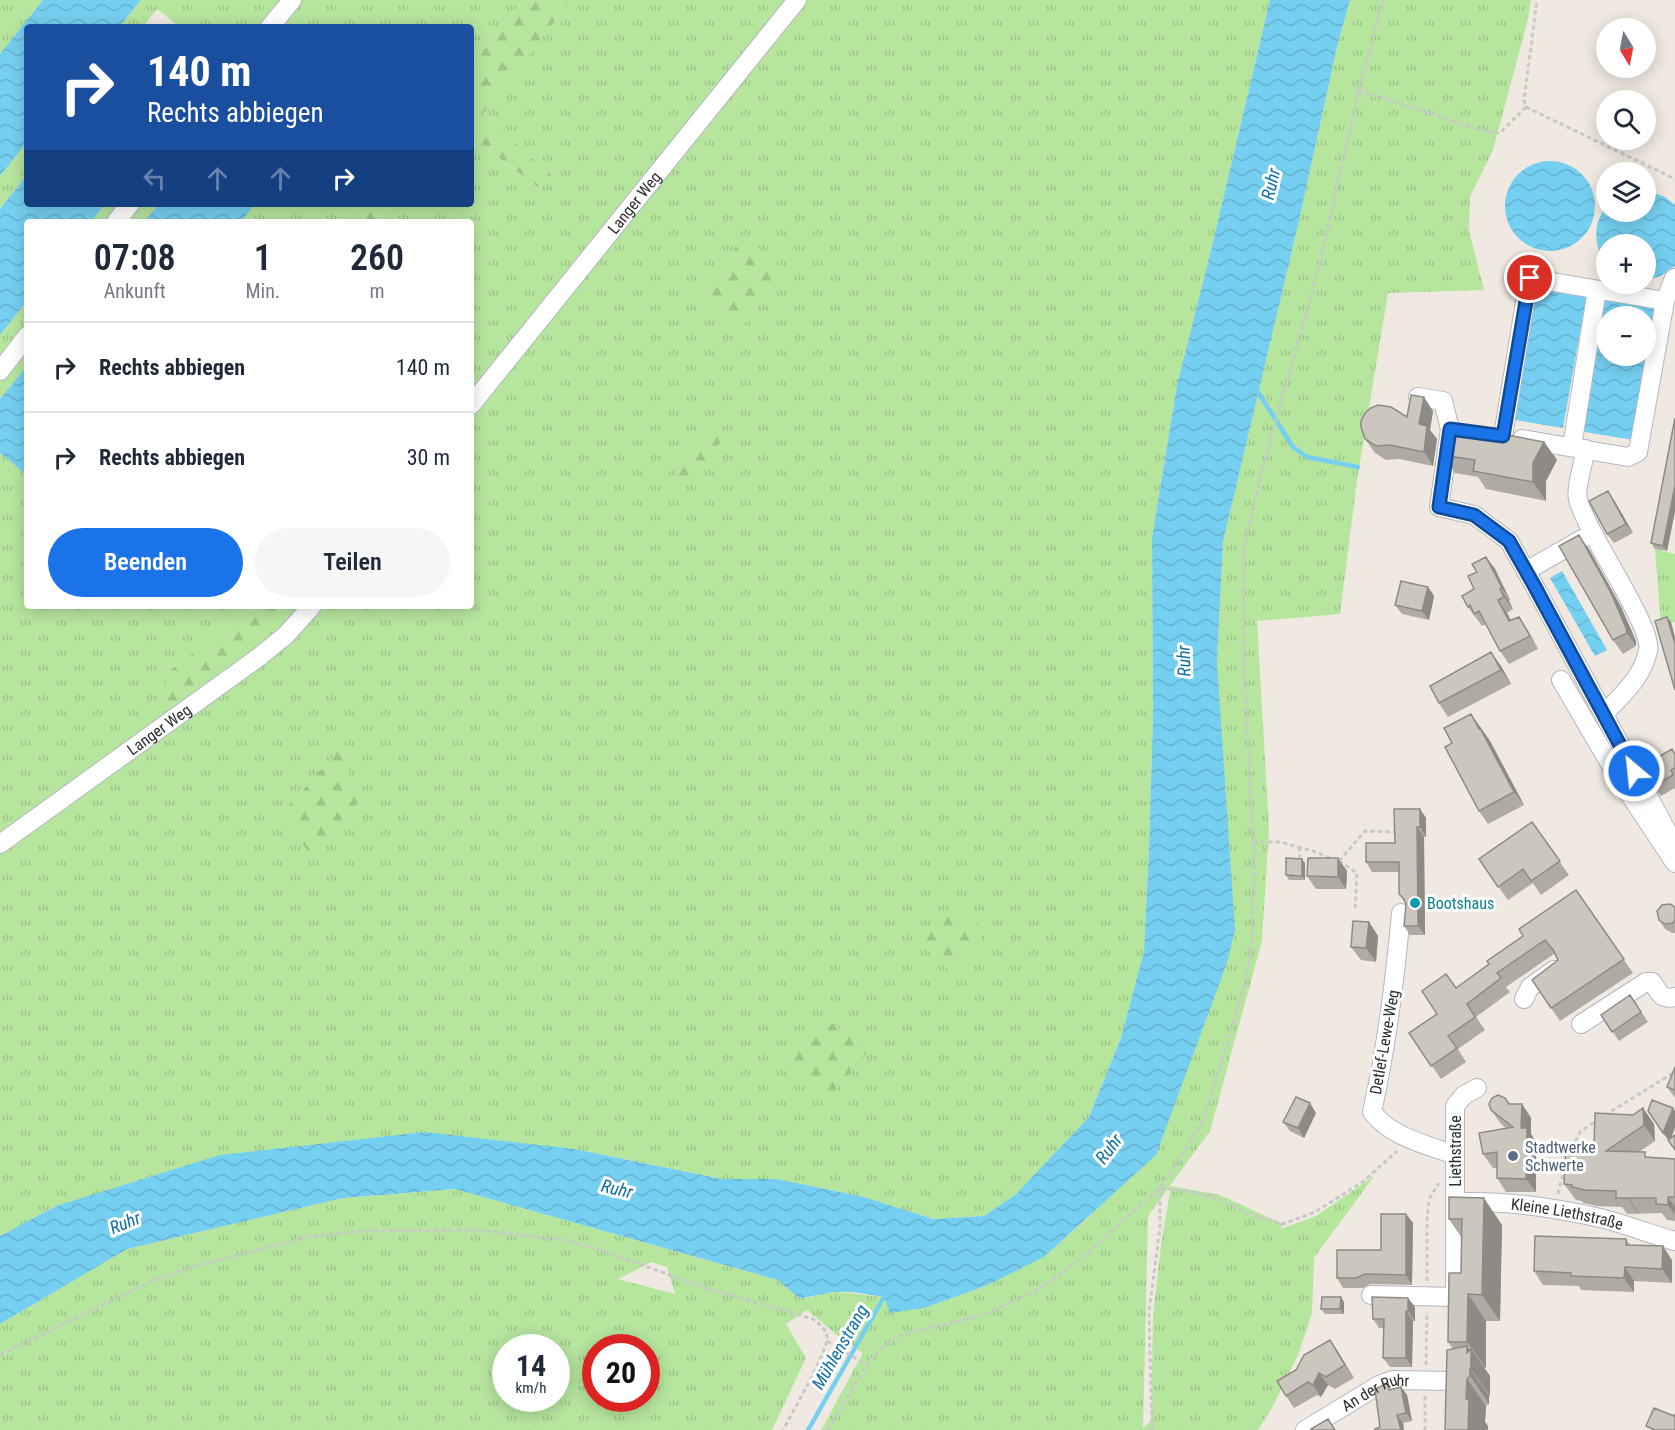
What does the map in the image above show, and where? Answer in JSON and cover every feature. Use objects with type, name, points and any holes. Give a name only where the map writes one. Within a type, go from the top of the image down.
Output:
[{"type":"street","points":[[272,24],[291,0]]},
{"type":"street","name":"Langer Weg","points":[[474,401],[797,0]]},
{"type":"street","points":[[118,219],[128,207]]},
{"type":"street","points":[[1503,436],[1530,278],[1596,290]]},
{"type":"street","points":[[1450,429],[1628,457],[1638,452],[1665,302],[1674,278]]},
{"type":"street","points":[[1597,294],[1579,448],[1577,497],[1593,534],[1643,626],[1649,649],[1639,675],[1604,714]]},
{"type":"street","points":[[1620,294],[1665,302]]},
{"type":"street","points":[[0,370],[24,340]]},
{"type":"street","points":[[1418,397],[1443,401],[1450,429],[1439,507],[1474,515],[1509,541],[1675,846]]},
{"type":"street","points":[[1526,571],[1593,534]]},
{"type":"street","name":"Langer Weg","points":[[0,844],[259,657],[286,635],[309,609]]},
{"type":"street","points":[[1561,680],[1616,774],[1675,863]]},
{"type":"street","name":"Detlef-Lewe-Weg","points":[[1401,913],[1394,987],[1372,1112],[1380,1123],[1411,1139],[1455,1155]]},
{"type":"street","points":[[1524,999],[1530,987],[1554,970]]},
{"type":"street","points":[[1581,1024],[1646,982],[1652,982],[1662,997],[1675,997]]},
{"type":"street","name":"Liethstraße","points":[[1371,1295],[1455,1303],[1461,1202],[1455,1155],[1455,1106],[1464,1095],[1477,1088]]},
{"type":"street","name":"Kleine Liethstraße","points":[[1461,1202],[1557,1209],[1602,1219],[1675,1241]]},
{"type":"street","name":"An der Ruhr","points":[[1305,1430],[1379,1385],[1393,1380],[1454,1375],[1454,1400]]},
{"type":"path","points":[[828,1430],[867,1365],[880,1349],[897,1337],[911,1332],[988,1313],[1028,1295],[1049,1282],[1090,1251],[1160,1188],[1203,1120],[1246,976],[1252,940],[1253,842],[1244,669],[1243,565],[1246,535],[1319,268],[1359,90],[1383,0]]},
{"type":"path","points":[[1537,0],[1524,100],[1526,106],[1675,179]]},
{"type":"path","points":[[1359,90],[1494,134],[1500,133],[1526,106]]},
{"type":"path","points":[[1339,861],[1365,831],[1398,831],[1398,841]]},
{"type":"path","points":[[1253,842],[1280,842],[1299,847],[1339,861],[1357,873],[1355,911]]},
{"type":"path","points":[[1299,847],[1300,863]]},
{"type":"path","points":[[1571,1151],[1580,1132],[1675,1072]]},
{"type":"path","points":[[1160,1188],[1192,1192],[1219,1199],[1250,1214],[1283,1224],[1315,1212],[1364,1181],[1411,1139]]},
{"type":"path","points":[[1557,1209],[1566,1161]]},
{"type":"path","points":[[1152,1430],[1149,1312],[1160,1227],[1160,1188]]},
{"type":"path","points":[[0,1355],[148,1283],[189,1268],[312,1236],[366,1231],[478,1230],[563,1240],[595,1248],[703,1287],[813,1319],[826,1332],[827,1341],[815,1370],[783,1430]]},
{"type":"path","points":[[827,1341],[867,1365]]},
{"type":"green space","points":[[0,0],[43,0],[0,54]]},
{"type":"green space","points":[[141,0],[523,0],[474,59],[474,24],[176,24],[157,9],[145,24],[121,24]]},
{"type":"green space","points":[[523,0],[571,0],[482,115],[552,175],[539,188],[474,139],[474,59]]},
{"type":"green space","points":[[571,0],[1270,0],[1177,385],[1152,538],[1153,716],[1144,951],[1121,1038],[1089,1117],[1015,1195],[984,1216],[933,1219],[864,1197],[777,1179],[722,1179],[574,1149],[56,1206],[0,1236],[0,453],[24,473],[24,609],[250,609],[167,673],[291,622],[278,609],[474,609],[474,219],[380,219],[392,207],[474,207],[474,139],[539,188],[552,175],[481,115]]},
{"type":"green space","points":[[1350,0],[1531,0],[1493,150],[1470,197],[1469,231],[1484,290],[1388,293],[1357,480],[1340,614],[1257,621],[1269,828],[1262,941],[1210,1131],[1148,1216],[1143,1428],[1151,1421],[1153,1315],[1171,1186],[1220,1195],[1283,1224],[1281,1229],[1316,1216],[1374,1176],[1314,1258],[1312,1313],[1298,1355],[1272,1408],[1258,1430],[821,1430],[863,1353],[843,1340],[807,1310],[786,1324],[806,1358],[772,1430],[0,1430],[0,1324],[127,1249],[343,1198],[455,1189],[778,1280],[800,1298],[839,1292],[884,1297],[924,1308],[988,1285],[1044,1257],[1092,1214],[1217,662],[1223,542],[1298,225],[1337,47]],"holes":[[[652,1262],[667,1267],[675,1294],[618,1279]]]},
{"type":"green space","points":[[24,146],[24,179],[0,209],[0,176]]},
{"type":"green space","points":[[103,207],[156,207],[146,219],[93,219]]},
{"type":"green space","points":[[253,207],[356,207],[343,219],[243,219]]},
{"type":"green space","points":[[356,207],[392,207],[380,219],[343,219]]},
{"type":"green space","points":[[744,236],[784,270],[740,330],[697,296]]},
{"type":"green space","points":[[24,305],[24,370],[0,399],[0,335]]},
{"type":"green space","points":[[708,428],[725,435],[697,479],[677,478],[674,463]]},
{"type":"green space","points":[[1655,549],[1675,554],[1675,622],[1661,626]]},
{"type":"green space","points":[[250,609],[278,609],[291,623],[172,714],[165,692],[167,673]]},
{"type":"green space","points":[[338,751],[363,797],[311,855],[281,814]]},
{"type":"green space","points":[[955,905],[986,932],[954,974],[918,942]]},
{"type":"green space","points":[[821,1015],[869,1050],[831,1094],[786,1059]]},
{"type":"water","points":[[43,0],[141,0],[121,24],[24,24],[24,146],[0,176],[0,54]]},
{"type":"water","name":"Ruhr","points":[[1270,0],[1350,0],[1337,47],[1298,225],[1223,542],[1217,662],[1235,930],[1227,963],[1156,1155],[1044,1257],[988,1285],[924,1308],[890,1313],[884,1297],[844,1292],[799,1298],[778,1280],[455,1189],[343,1198],[127,1249],[0,1324],[0,1236],[56,1206],[220,1155],[425,1132],[574,1149],[722,1179],[777,1179],[864,1197],[933,1219],[984,1216],[1015,1195],[1089,1117],[1121,1038],[1144,951],[1153,716],[1152,538],[1177,385]]},
{"type":"water","points":[[1550,161],[1567,164],[1582,174],[1592,189],[1595,206],[1592,223],[1582,238],[1567,248],[1550,251],[1533,248],[1518,238],[1508,223],[1505,206],[1508,189],[1518,174],[1533,164]]},
{"type":"water","points":[[24,179],[24,207],[103,207],[93,219],[24,219],[24,305],[0,335],[0,209]]},
{"type":"water","points":[[1656,194],[1665,197],[1675,205],[1675,266],[1656,277],[1656,234],[1596,234],[1598,222],[1656,222]]},
{"type":"water","points":[[156,207],[253,207],[243,219],[146,219]]},
{"type":"water","points":[[1532,283],[1587,293],[1563,428],[1509,419]]},
{"type":"water","points":[[1603,295],[1657,305],[1656,311],[1656,306],[1601,306]]},
{"type":"water","points":[[1596,335],[1596,366],[1646,366],[1633,440],[1579,431]]},
{"type":"water","points":[[24,370],[24,473],[0,453],[0,399]]},
{"type":"water","points":[[1562,571],[1607,650],[1595,656],[1550,578]]},
{"type":"building","points":[[1411,395],[1424,397],[1419,424],[1427,426],[1424,452],[1390,445],[1376,446],[1365,439],[1361,421],[1365,413],[1378,405],[1391,407],[1407,417]]},
{"type":"building","points":[[1675,418],[1675,485],[1663,546],[1651,543]]},
{"type":"building","points":[[1448,423],[1544,442],[1533,463],[1533,482],[1473,471],[1475,460],[1442,455]]},
{"type":"building","points":[[1608,491],[1626,524],[1607,534],[1589,501]]},
{"type":"building","points":[[1579,535],[1611,593],[1626,628],[1627,633],[1613,640],[1559,546]]},
{"type":"building","points":[[1486,557],[1502,588],[1500,589],[1504,597],[1498,600],[1509,621],[1519,617],[1530,636],[1500,651],[1479,611],[1474,614],[1462,596],[1474,589],[1468,576],[1477,572],[1472,564]]},
{"type":"building","points":[[1401,581],[1428,587],[1422,611],[1395,605]]},
{"type":"building","points":[[1667,617],[1675,644],[1675,690],[1655,621]]},
{"type":"building","points":[[1491,652],[1501,670],[1439,703],[1430,686]]},
{"type":"building","points":[[1471,714],[1514,792],[1479,811],[1445,747],[1452,743],[1444,728]]},
{"type":"building","points":[[1672,749],[1675,754],[1675,768],[1671,770],[1673,775],[1654,786],[1643,766]]},
{"type":"building","points":[[1394,809],[1420,809],[1420,827],[1417,827],[1418,926],[1404,926],[1406,904],[1399,894],[1399,862],[1366,862],[1366,843],[1395,843]]},
{"type":"building","points":[[1532,822],[1560,861],[1531,881],[1523,869],[1498,887],[1479,859]]},
{"type":"building","points":[[1286,858],[1302,859],[1302,876],[1286,875]]},
{"type":"building","points":[[1308,858],[1338,858],[1338,877],[1307,876]]},
{"type":"building","points":[[1576,890],[1624,959],[1551,1008],[1532,980],[1558,960],[1545,940],[1497,973],[1501,978],[1467,1004],[1475,1017],[1448,1036],[1457,1048],[1431,1066],[1409,1033],[1437,1014],[1422,991],[1446,974],[1456,988],[1489,964],[1487,961],[1523,936],[1519,929]]},
{"type":"building","points":[[1670,904],[1675,907],[1675,920],[1673,923],[1665,924],[1659,920],[1657,911],[1662,905]]},
{"type":"building","points":[[1353,921],[1369,922],[1366,948],[1351,947]]},
{"type":"building","points":[[1630,995],[1641,1012],[1612,1032],[1601,1015]]},
{"type":"building","points":[[1675,1067],[1675,1090],[1667,1087]]},
{"type":"building","name":"Stadtwerke Schwerte","points":[[1498,1095],[1505,1098],[1509,1104],[1522,1104],[1521,1128],[1527,1128],[1526,1179],[1497,1178],[1497,1152],[1483,1154],[1479,1133],[1513,1127],[1491,1110],[1489,1104],[1492,1098]]},
{"type":"building","points":[[1296,1097],[1310,1103],[1298,1128],[1283,1122]]},
{"type":"building","points":[[1652,1100],[1673,1108],[1663,1133],[1648,1111]]},
{"type":"building","points":[[1643,1108],[1644,1125],[1606,1151],[1645,1152],[1645,1157],[1675,1159],[1675,1197],[1668,1197],[1668,1205],[1656,1204],[1656,1198],[1616,1198],[1616,1191],[1585,1190],[1564,1184],[1566,1144],[1594,1145],[1595,1113],[1633,1115]]},
{"type":"building","points":[[1675,1135],[1675,1150],[1668,1140]]},
{"type":"building","points":[[1449,1197],[1484,1198],[1482,1295],[1468,1294],[1467,1342],[1448,1342],[1449,1273],[1461,1273],[1462,1219],[1449,1219]]},
{"type":"building","points":[[1381,1214],[1406,1214],[1406,1275],[1365,1274],[1356,1278],[1337,1278],[1337,1250],[1381,1250]]},
{"type":"building","points":[[1535,1236],[1626,1239],[1626,1245],[1663,1246],[1662,1269],[1625,1267],[1624,1278],[1571,1276],[1571,1273],[1534,1271]]},
{"type":"building","points":[[1322,1297],[1341,1297],[1340,1309],[1321,1309]]},
{"type":"building","points":[[1372,1297],[1408,1298],[1406,1358],[1383,1358],[1384,1319],[1373,1319]]},
{"type":"building","points":[[1330,1340],[1345,1365],[1326,1377],[1319,1373],[1313,1385],[1308,1382],[1286,1396],[1277,1381],[1296,1370],[1304,1355]]},
{"type":"building","points":[[1467,1346],[1467,1353],[1471,1349],[1471,1369],[1467,1379],[1466,1399],[1469,1399],[1468,1430],[1445,1430],[1447,1350]]},
{"type":"building","points":[[1388,1383],[1389,1390],[1401,1387],[1406,1413],[1397,1415],[1401,1430],[1375,1430],[1380,1427],[1375,1389]]},
{"type":"building","points":[[1654,1408],[1674,1416],[1675,1414],[1675,1430],[1655,1430],[1646,1426]]},
{"type":"building","points":[[1328,1419],[1335,1430],[1311,1430],[1311,1429]]},
{"type":"waterway","points":[[1256,389],[1293,447],[1307,457],[1358,467]]},
{"type":"waterway","name":"Mühlenstrang","points":[[808,1430],[884,1297],[889,1294]]},
{"type":"place","name":"Bootshaus","points":[[1415,903]]},
{"type":"place","name":"Stadtwerke Schwerte","points":[[1513,1156]]},
{"type":"route","points":[[1530,278],[1503,436],[1450,429],[1439,507],[1474,515],[1509,541],[1634,771]]}]
